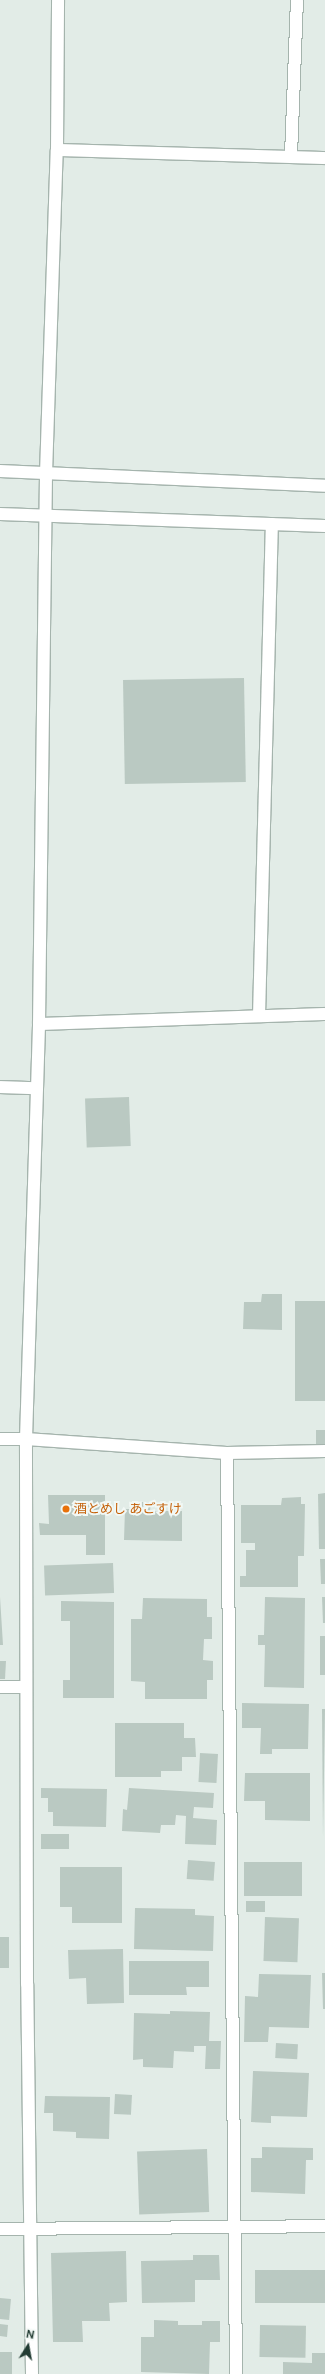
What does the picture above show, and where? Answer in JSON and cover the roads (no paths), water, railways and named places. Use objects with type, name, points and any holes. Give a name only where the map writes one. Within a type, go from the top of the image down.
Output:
[{"type":"street","points":[[32,2374],[29,2228],[26,1439],[39,1024],[46,474],[57,150],[58,0]]},
{"type":"street","points":[[291,156],[297,0]]},
{"type":"street","points":[[57,150],[325,158]]},
{"type":"street","points":[[0,471],[325,486]]},
{"type":"street","points":[[0,514],[325,526]]},
{"type":"street","points":[[259,1016],[272,524]]},
{"type":"street","points":[[39,1024],[325,1014]]},
{"type":"street","points":[[0,1087],[37,1088]]},
{"type":"street","points":[[0,1439],[26,1439],[227,1453],[325,1451]]},
{"type":"street","points":[[227,1453],[236,2374]]},
{"type":"street","points":[[0,1687],[26,1687]]},
{"type":"street","points":[[0,2229],[325,2226]]},
{"type":"place","name":"酒とめし あごすけ","points":[[66,1509]]}]
